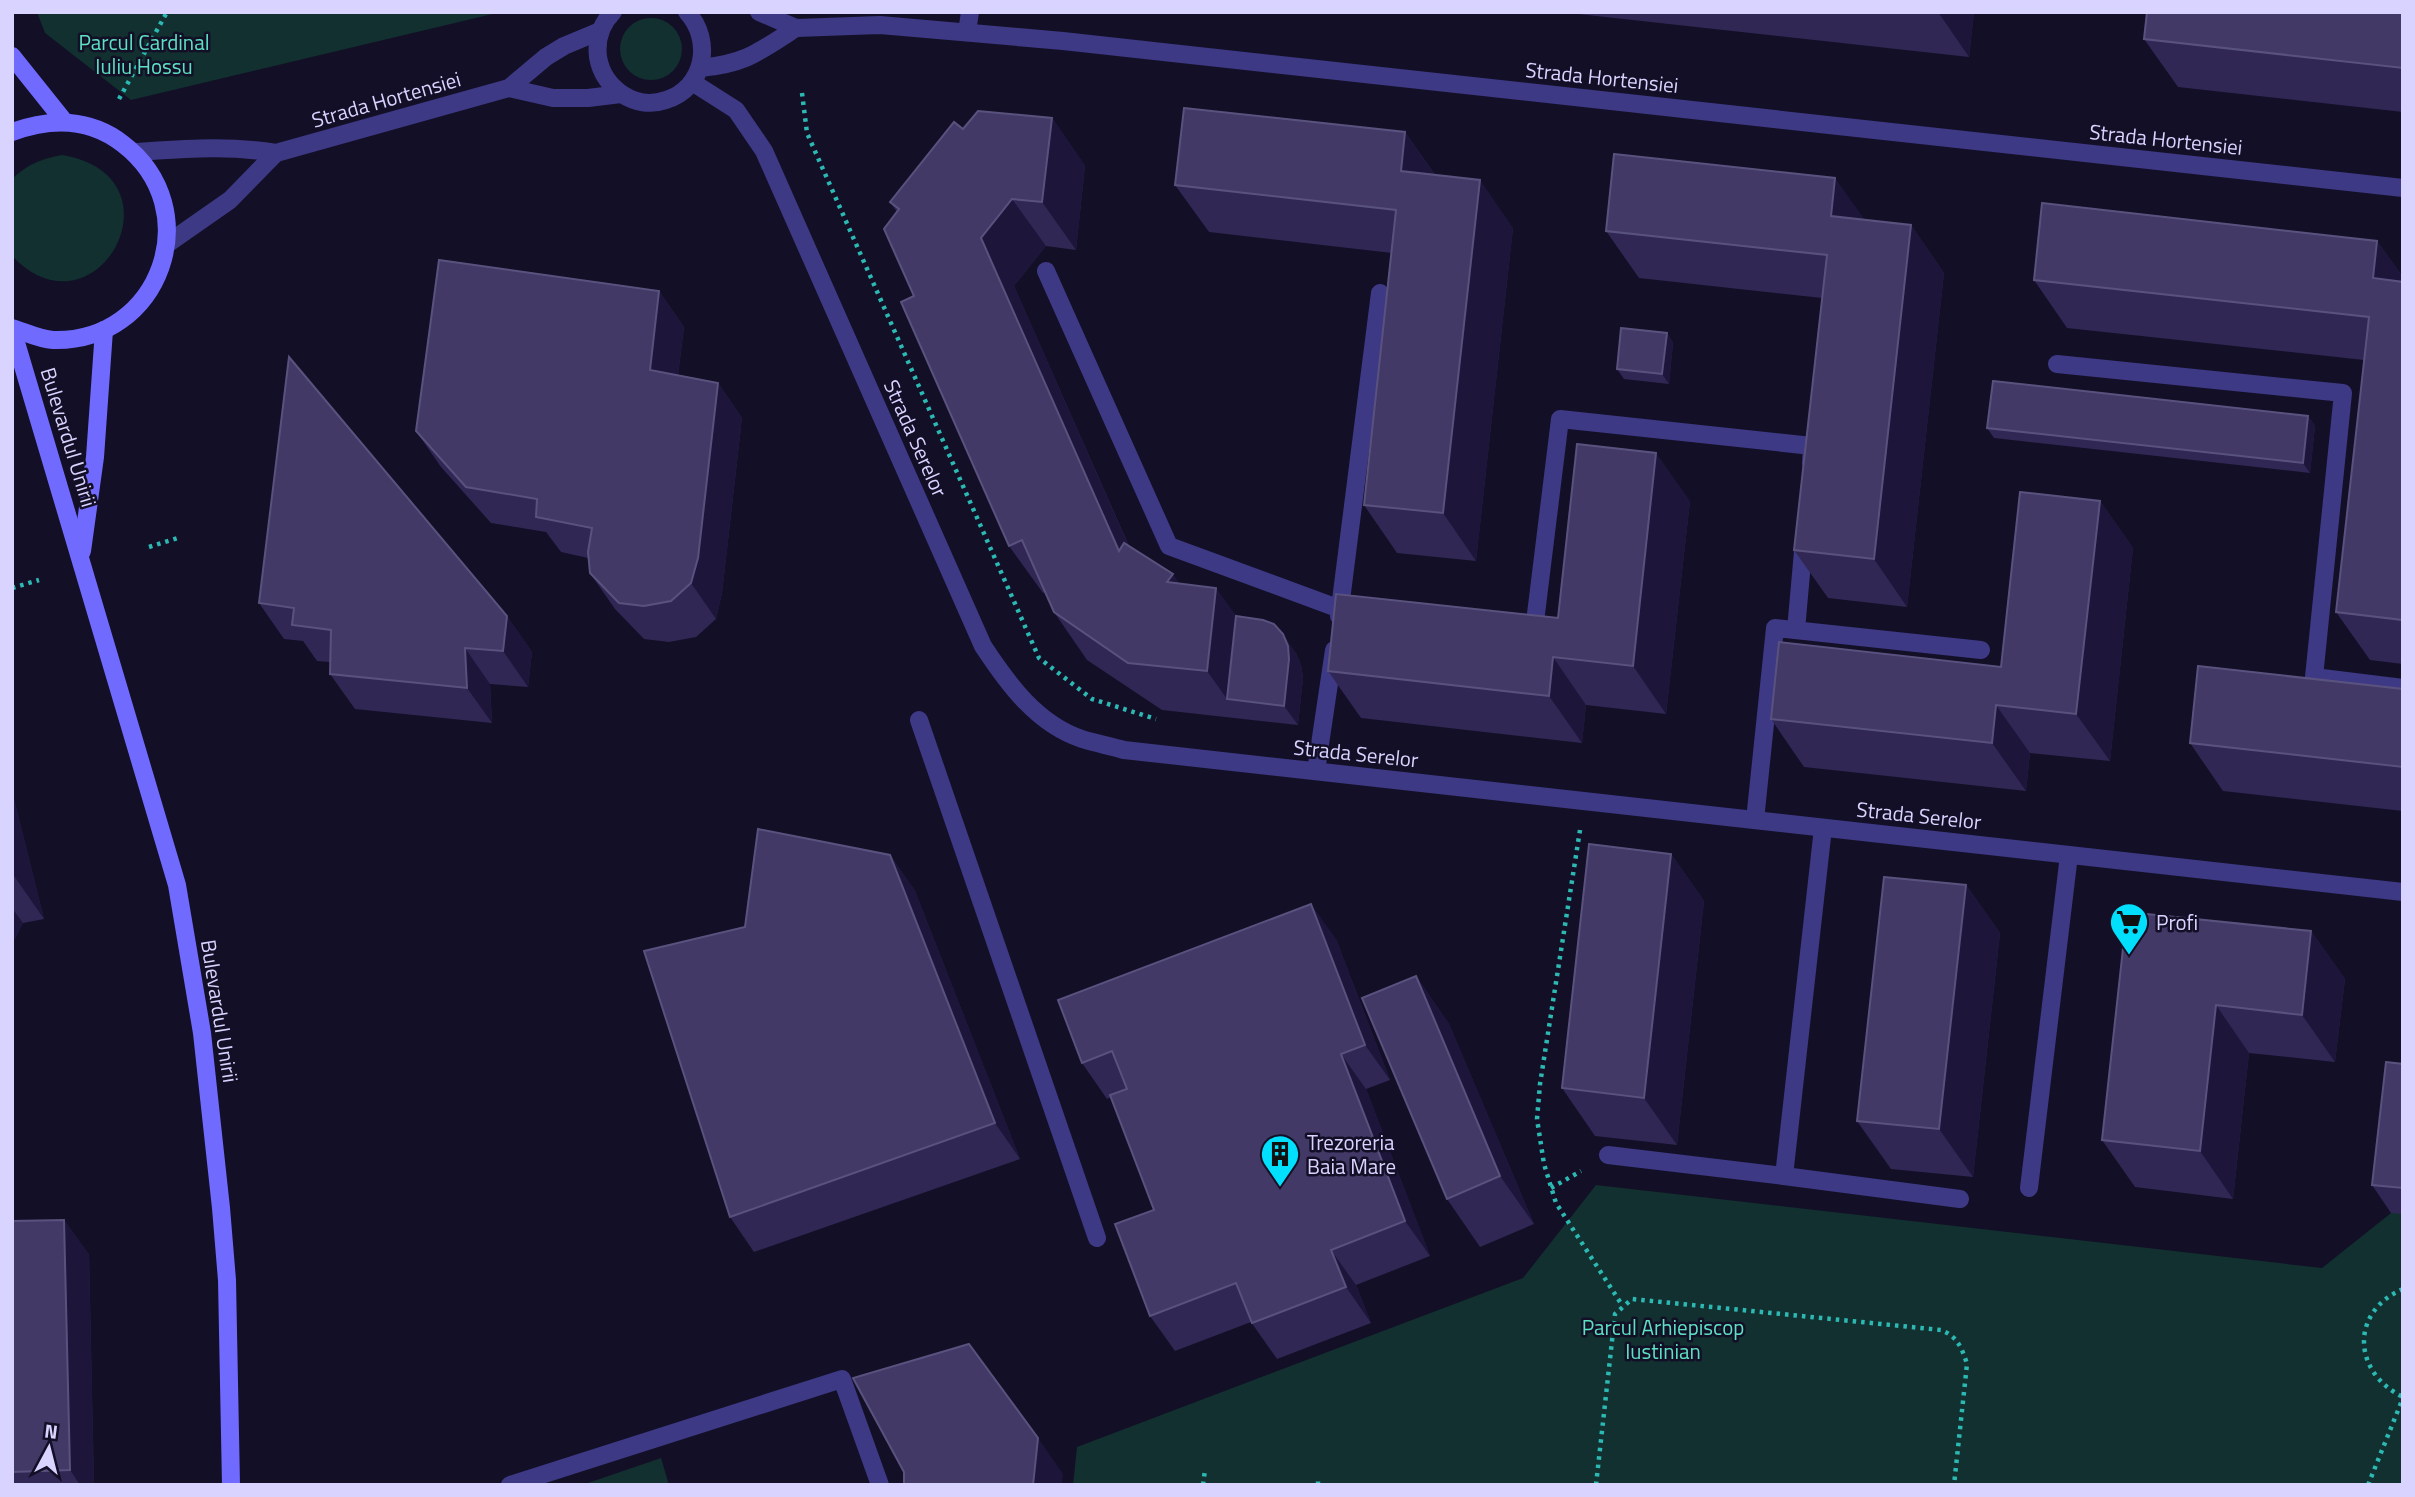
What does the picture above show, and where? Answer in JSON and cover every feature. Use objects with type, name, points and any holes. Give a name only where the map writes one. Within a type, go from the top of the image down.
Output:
[{"type":"main road","points":[[12,56],[64,121]]},
{"type":"main road","points":[[12,132],[35,124],[64,121],[90,126],[114,136],[135,152],[158,185],[165,204],[167,244],[160,271],[147,295],[128,316],[104,330],[80,338],[14,337]]},
{"type":"main road","name":"Bulevardul Unirii","points":[[81,558],[95,457],[104,330]]},
{"type":"main road","name":"Bulevardul Unirii","points":[[14,337],[177,885],[213,1120],[224,1244],[231,1485]]},
{"type":"street","points":[[613,12],[600,31],[597,48],[600,66],[607,82],[621,94]]},
{"type":"street","points":[[687,12],[695,20],[704,52],[696,75]]},
{"type":"street","name":"Strada Hortensiei","points":[[759,12],[796,28],[880,25],[967,32],[2403,188]]},
{"type":"street","points":[[967,32],[970,12]]},
{"type":"street","points":[[696,75],[751,57],[796,28]]},
{"type":"street","name":"Strada Hortensiei","points":[[135,152],[206,147],[276,153],[509,88],[555,51],[600,31]]},
{"type":"street","name":"Strada Hortensiei","points":[[509,88],[554,98],[621,94],[635,100],[659,102],[681,93],[696,75]]},
{"type":"street","name":"Strada Serelor","points":[[696,75],[736,110],[764,151],[983,646],[1009,685],[1042,718],[1079,738],[1124,750],[2403,892]]},
{"type":"street","points":[[167,244],[230,200],[276,153]]},
{"type":"street","points":[[1046,271],[1168,546],[1340,609],[1368,612]]},
{"type":"street","points":[[1316,771],[1340,609],[1380,293]]},
{"type":"street","points":[[2057,364],[2343,394],[2314,677],[2403,688]]},
{"type":"street","points":[[1507,627],[1534,630],[1560,419],[1812,446],[1809,486]]},
{"type":"street","points":[[1796,630],[1805,525]]},
{"type":"street","points":[[1755,820],[1775,628],[1981,650]]},
{"type":"street","points":[[919,720],[1097,1238]]},
{"type":"street","points":[[1784,1177],[1823,828]]},
{"type":"street","points":[[2029,1188],[2069,855]]},
{"type":"street","points":[[1608,1155],[1960,1199]]},
{"type":"street","points":[[510,1485],[842,1379],[880,1485]]},
{"type":"path","points":[[119,99],[167,12]]},
{"type":"path","points":[[802,93],[807,133],[1039,658],[1092,699],[1156,719],[1124,750]]},
{"type":"path","points":[[149,547],[181,537]]},
{"type":"path","points":[[12,587],[39,580]]},
{"type":"path","points":[[1585,801],[1540,1084],[1537,1119],[1544,1164],[1556,1203],[1622,1305]]},
{"type":"path","points":[[2368,1485],[2403,1397],[2387,1389],[2374,1375],[2366,1359],[2364,1341],[2367,1323],[2376,1307],[2390,1294],[2403,1289]]},
{"type":"path","points":[[1596,1485],[1615,1314],[1632,1298],[1941,1330],[1952,1334],[1968,1364],[1954,1485]]},
{"type":"path","points":[[1202,1485],[1205,1469]]},
{"type":"green space","name":"Parcul Cardinal Iuliu Hossu","points":[[37,12],[501,12],[131,100],[45,33]]},
{"type":"green space","points":[[651,18],[663,20],[673,27],[680,37],[680,61],[673,71],[663,78],[651,80],[639,78],[629,71],[622,61],[620,49],[622,37],[629,27],[639,20]]},
{"type":"green space","points":[[62,155],[99,169],[119,192],[124,219],[116,246],[98,268],[73,280],[43,278],[12,256],[12,179],[35,163]]},
{"type":"green space","name":"Parcul Arhiepiscop Iustinian","points":[[2403,1116],[2403,1485],[1073,1485],[1077,1447],[1523,1278],[1596,1185],[2322,1268],[2391,1213]]},
{"type":"green space","points":[[661,1458],[669,1485],[582,1485]]},
{"type":"building","points":[[2147,12],[2403,12],[2403,68],[2144,39]]},
{"type":"building","points":[[1184,108],[1405,132],[1401,171],[1480,180],[1443,513],[1364,505],[1396,210],[1175,185]]},
{"type":"building","points":[[978,111],[1052,118],[1042,202],[1012,199],[981,238],[1119,551],[1124,543],[1173,574],[1167,582],[1216,588],[1207,671],[1128,663],[1054,612],[1022,540],[1009,546],[901,302],[914,296],[884,229],[899,209],[890,202],[954,122],[963,129]]},
{"type":"building","points":[[1614,154],[1835,178],[1831,216],[1911,225],[1874,559],[1794,550],[1827,255],[1606,231]]},
{"type":"building","points":[[2042,203],[2377,241],[2373,278],[2403,282],[2403,620],[2336,612],[2369,317],[2034,280]]},
{"type":"building","points":[[439,260],[659,291],[650,370],[718,383],[698,558],[691,583],[671,601],[644,606],[619,603],[590,573],[588,552],[592,528],[536,517],[537,499],[466,487],[416,431]]},
{"type":"building","points":[[1621,328],[1667,333],[1662,374],[1617,369]]},
{"type":"building","points":[[289,357],[507,616],[503,651],[465,648],[467,688],[330,674],[331,630],[292,625],[294,608],[259,603]]},
{"type":"building","points":[[1993,381],[2308,416],[2303,463],[1987,428]]},
{"type":"building","points":[[1577,444],[1656,453],[1633,666],[1553,657],[1549,696],[1328,671],[1336,594],[1558,618]]},
{"type":"building","points":[[2020,492],[2100,501],[2076,714],[1996,705],[1992,743],[1771,719],[1779,642],[2001,667]]},
{"type":"building","points":[[1236,616],[1274,624],[1283,634],[1289,659],[1284,706],[1227,699]]},
{"type":"building","points":[[2198,666],[2403,689],[2403,767],[2190,743]]},
{"type":"building","points":[[758,829],[890,855],[995,1123],[730,1217],[644,951],[745,927]]},
{"type":"building","points":[[1589,844],[1671,854],[1644,1098],[1562,1088]]},
{"type":"building","points":[[1884,877],[1966,885],[1939,1129],[1857,1121]]},
{"type":"building","name":"Trezoreria Baia Mare","points":[[1311,904],[1365,1045],[1341,1054],[1405,1221],[1331,1250],[1346,1287],[1252,1323],[1236,1283],[1150,1316],[1115,1224],[1154,1210],[1110,1095],[1127,1089],[1112,1051],[1082,1063],[1058,1000]]},
{"type":"building","points":[[2127,912],[2311,931],[2302,1015],[2216,1005],[2200,1151],[2102,1140]]},
{"type":"building","points":[[1416,976],[1500,1176],[1447,1199],[1362,998]]},
{"type":"building","points":[[2386,1062],[2403,1064],[2403,1188],[2372,1185]]},
{"type":"building","points":[[64,1220],[70,1470],[12,1472],[12,1221]]},
{"type":"building","points":[[969,1344],[1038,1438],[1033,1485],[904,1485],[904,1472],[853,1378]]},
{"type":"place","name":"Profi","points":[[2129,956]]},
{"type":"place","name":"Trezoreria Baia Mare","points":[[1280,1188]]}]
